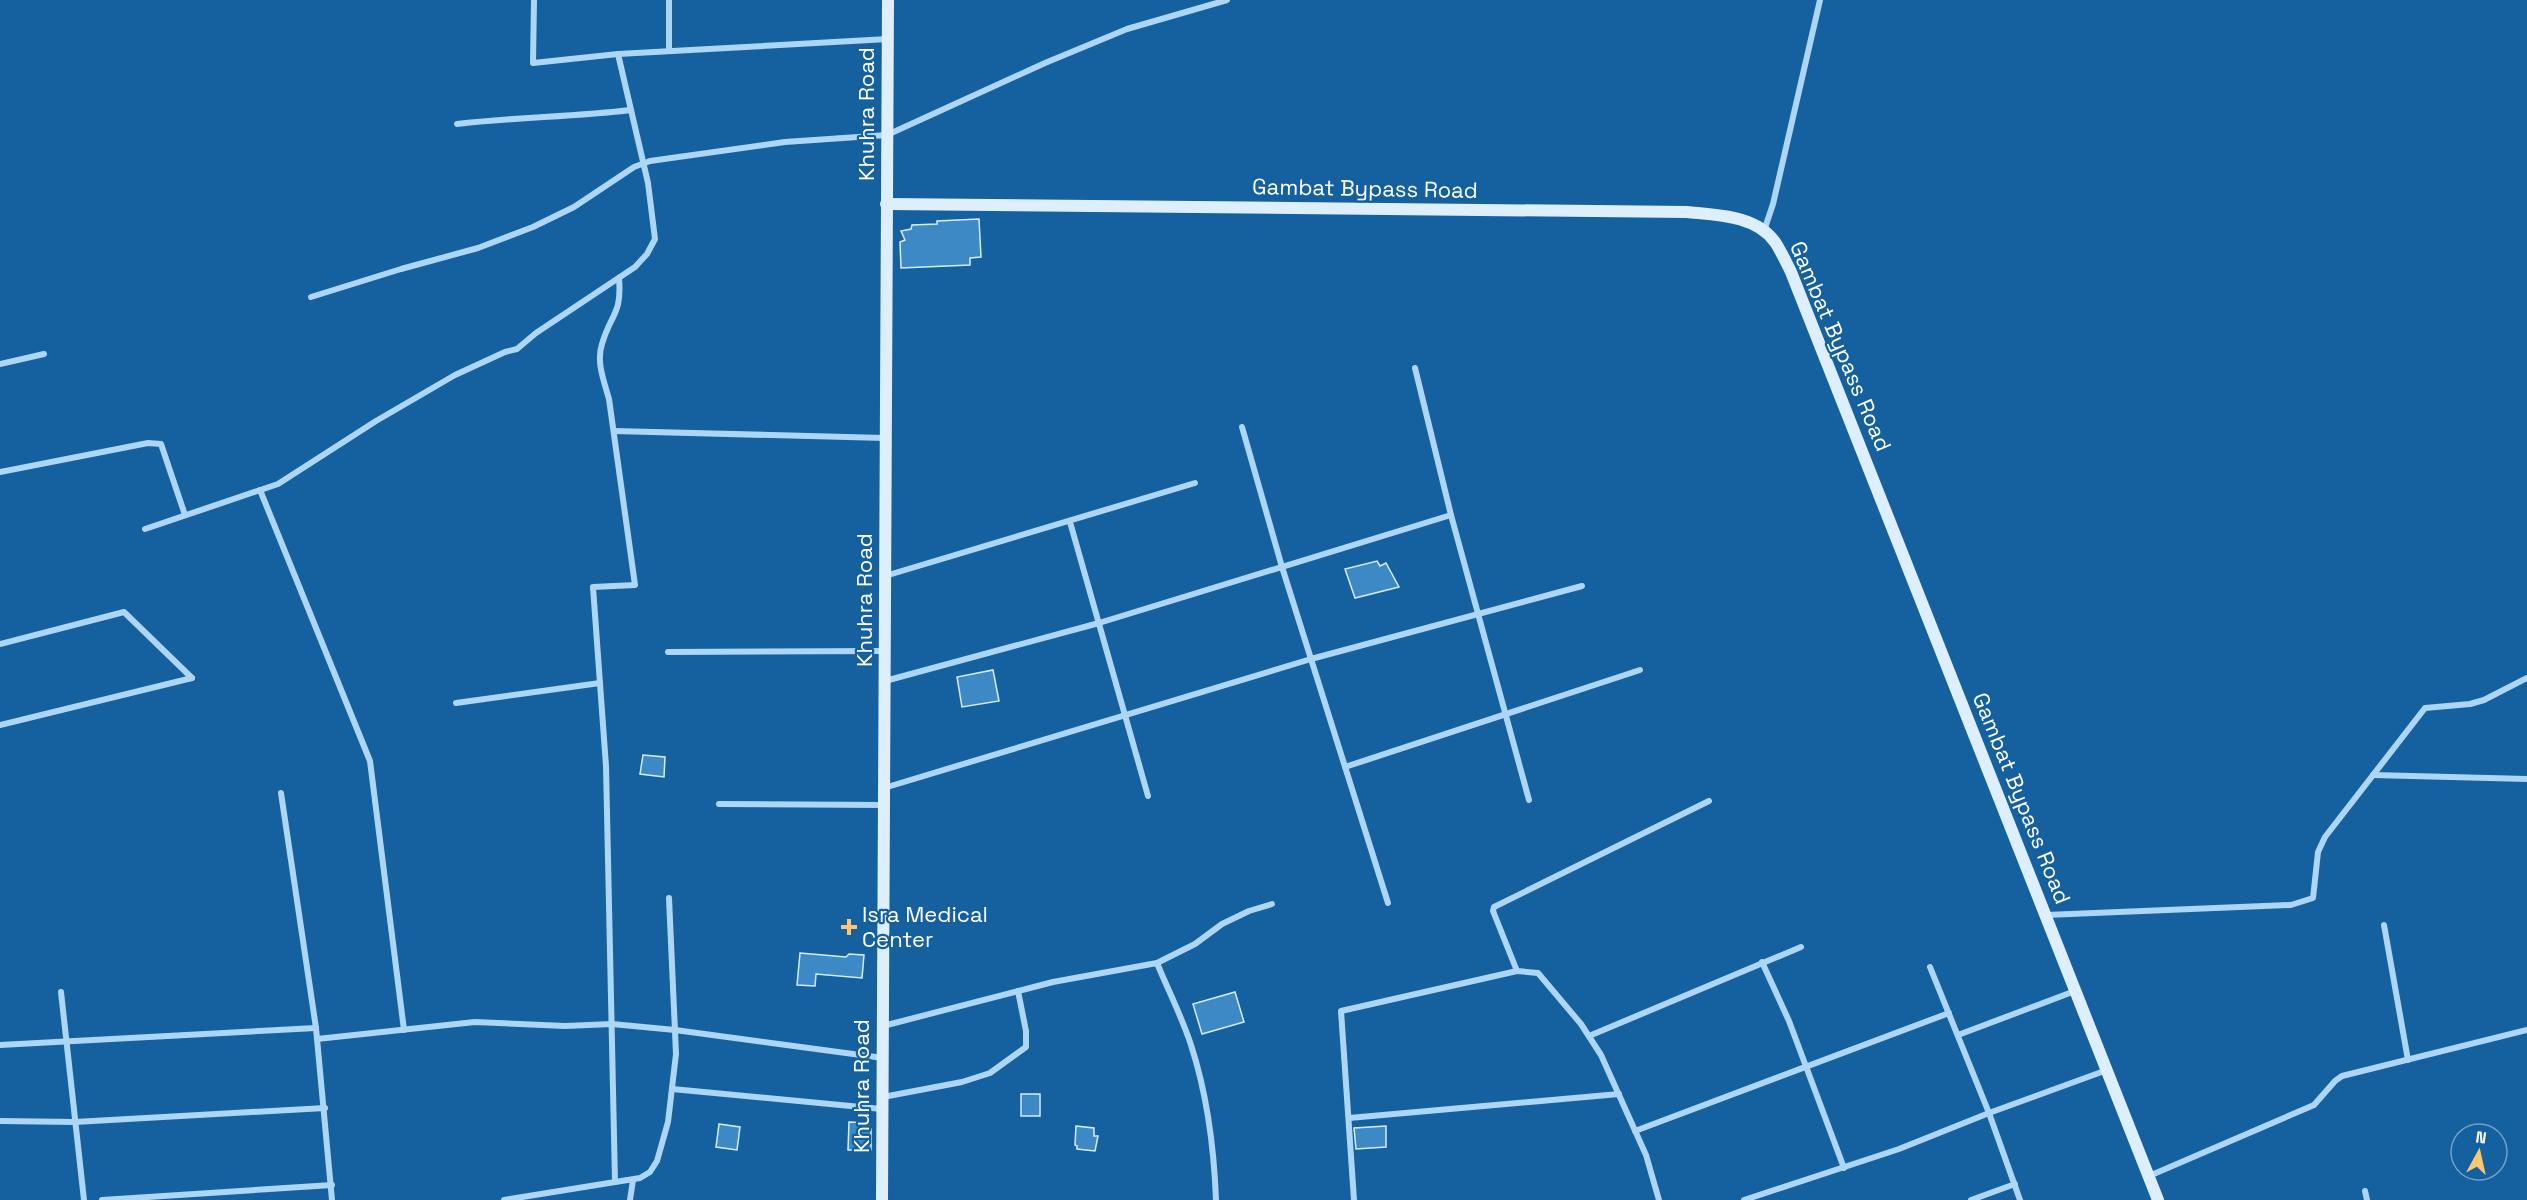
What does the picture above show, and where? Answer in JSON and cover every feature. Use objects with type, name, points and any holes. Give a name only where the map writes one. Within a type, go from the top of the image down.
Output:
[{"type":"street","points":[[534,0],[533,63],[618,54],[888,39]]},
{"type":"street","points":[[669,0],[669,51]]},
{"type":"street","name":"Khuhra Road","points":[[882,1200],[888,0]]},
{"type":"street","points":[[312,297],[478,248],[533,227],[574,207],[634,167],[644,163],[785,142],[887,135],[1045,63],[1127,29],[1227,0]]},
{"type":"street","points":[[1764,231],[1773,204],[1820,0]]},
{"type":"street","points":[[145,529],[278,484],[376,421],[455,375],[505,352],[517,350],[536,333],[635,267],[647,254],[655,239],[644,163],[618,54]]},
{"type":"street","points":[[458,124],[501,118],[521,119],[632,110]]},
{"type":"street","name":"Gambat Bypass Road","points":[[886,204],[1687,212],[1733,218],[1748,222],[1764,231],[1774,241],[1791,272],[2158,1200]]},
{"type":"street","points":[[615,1182],[606,766],[593,587],[635,585],[609,399],[600,369],[601,345],[619,308],[619,278]]},
{"type":"street","points":[[0,364],[44,354]]},
{"type":"street","points":[[1416,368],[1451,515],[1529,800]]},
{"type":"street","points":[[1242,427],[1282,567],[1388,903]]},
{"type":"street","points":[[614,431],[885,438]]},
{"type":"street","points":[[0,472],[148,443],[161,444],[185,515]]},
{"type":"street","points":[[885,576],[1195,483]]},
{"type":"street","points":[[260,490],[370,761],[404,1030]]},
{"type":"street","points":[[884,681],[1098,623],[1451,515]]},
{"type":"street","points":[[1070,522],[1148,796]]},
{"type":"street","points":[[884,788],[1311,659],[1478,616],[1582,586]]},
{"type":"street","points":[[0,644],[124,612],[192,678],[0,725]]},
{"type":"street","points":[[669,652],[884,651]]},
{"type":"street","points":[[1345,767],[1640,670]]},
{"type":"street","points":[[2046,915],[2301,903],[2313,898],[2318,852],[2325,837],[2425,708],[2470,704],[2484,700],[2527,678]]},
{"type":"street","points":[[456,703],[600,683]]},
{"type":"street","points":[[2373,775],[2527,778]]},
{"type":"street","points":[[281,793],[316,1028],[332,1200]]},
{"type":"street","points":[[1517,971],[1495,920],[1494,907],[1709,801]]},
{"type":"street","points":[[719,804],[884,805]]},
{"type":"street","points":[[504,1200],[633,1180],[650,1172],[657,1161],[668,1122],[676,1054],[669,898]]},
{"type":"street","points":[[883,1026],[1053,982],[1157,963],[1195,944],[1222,924],[1249,911],[1272,904]]},
{"type":"street","points":[[2384,925],[2408,1060]]},
{"type":"street","points":[[1589,1036],[1801,946]]},
{"type":"street","points":[[1762,962],[1806,1066],[1844,1167]]},
{"type":"street","points":[[1157,963],[1190,1043],[1201,1080],[1212,1145],[1216,1200]]},
{"type":"street","points":[[1930,967],[1989,1113],[2020,1200]]},
{"type":"street","points":[[1354,1200],[1341,1011],[1517,971],[1538,974],[1589,1036],[1601,1055],[1646,1155],[1659,1200]]},
{"type":"street","points":[[1958,1035],[2076,990]]},
{"type":"street","points":[[672,1089],[882,1103],[963,1082],[1001,1067],[1026,1047],[1026,1031],[1018,991]]},
{"type":"street","points":[[61,992],[84,1200]]},
{"type":"street","points":[[1635,1131],[1949,1013]]},
{"type":"street","points":[[317,1039],[475,1022],[565,1026],[612,1024],[675,1030],[883,1058]]},
{"type":"street","points":[[0,1045],[316,1028]]},
{"type":"street","points":[[2149,1176],[2314,1105],[2342,1076],[2527,1030]]},
{"type":"street","points":[[1744,1200],[1899,1149],[2107,1070]]},
{"type":"street","points":[[1349,1118],[1619,1094]]},
{"type":"street","points":[[0,1121],[75,1122],[325,1108]]},
{"type":"street","points":[[630,1200],[633,1180]]},
{"type":"street","points":[[1971,1200],[2015,1184]]},
{"type":"street","points":[[102,1200],[332,1185]]},
{"type":"street","points":[[2365,1191],[2367,1200]]},
{"type":"building","points":[[979,219],[981,257],[970,258],[970,265],[901,268],[900,242],[905,240],[901,231],[911,229],[912,225],[937,224],[937,221]]},
{"type":"building","points":[[1377,561],[1380,566],[1386,563],[1399,587],[1355,598],[1345,569]]},
{"type":"building","points":[[993,670],[999,701],[962,707],[957,677]]},
{"type":"building","points":[[643,755],[665,757],[664,777],[640,774]]},
{"type":"building","points":[[800,953],[846,957],[849,954],[864,955],[862,978],[816,974],[815,986],[797,985]]},
{"type":"building","points":[[1235,992],[1244,1022],[1202,1034],[1193,1004]]},
{"type":"building","points":[[1021,1094],[1040,1094],[1040,1116],[1021,1116]]},
{"type":"building","points":[[849,1122],[869,1123],[871,1150],[848,1150]]},
{"type":"building","points":[[719,1124],[740,1127],[737,1150],[716,1147]]},
{"type":"building","points":[[1076,1126],[1094,1128],[1094,1136],[1098,1136],[1095,1151],[1077,1149],[1075,1145]]},
{"type":"building","points":[[1386,1126],[1386,1147],[1356,1149],[1354,1128]]},
{"type":"place","name":"Isra Medical Center","points":[[849,927]]}]
